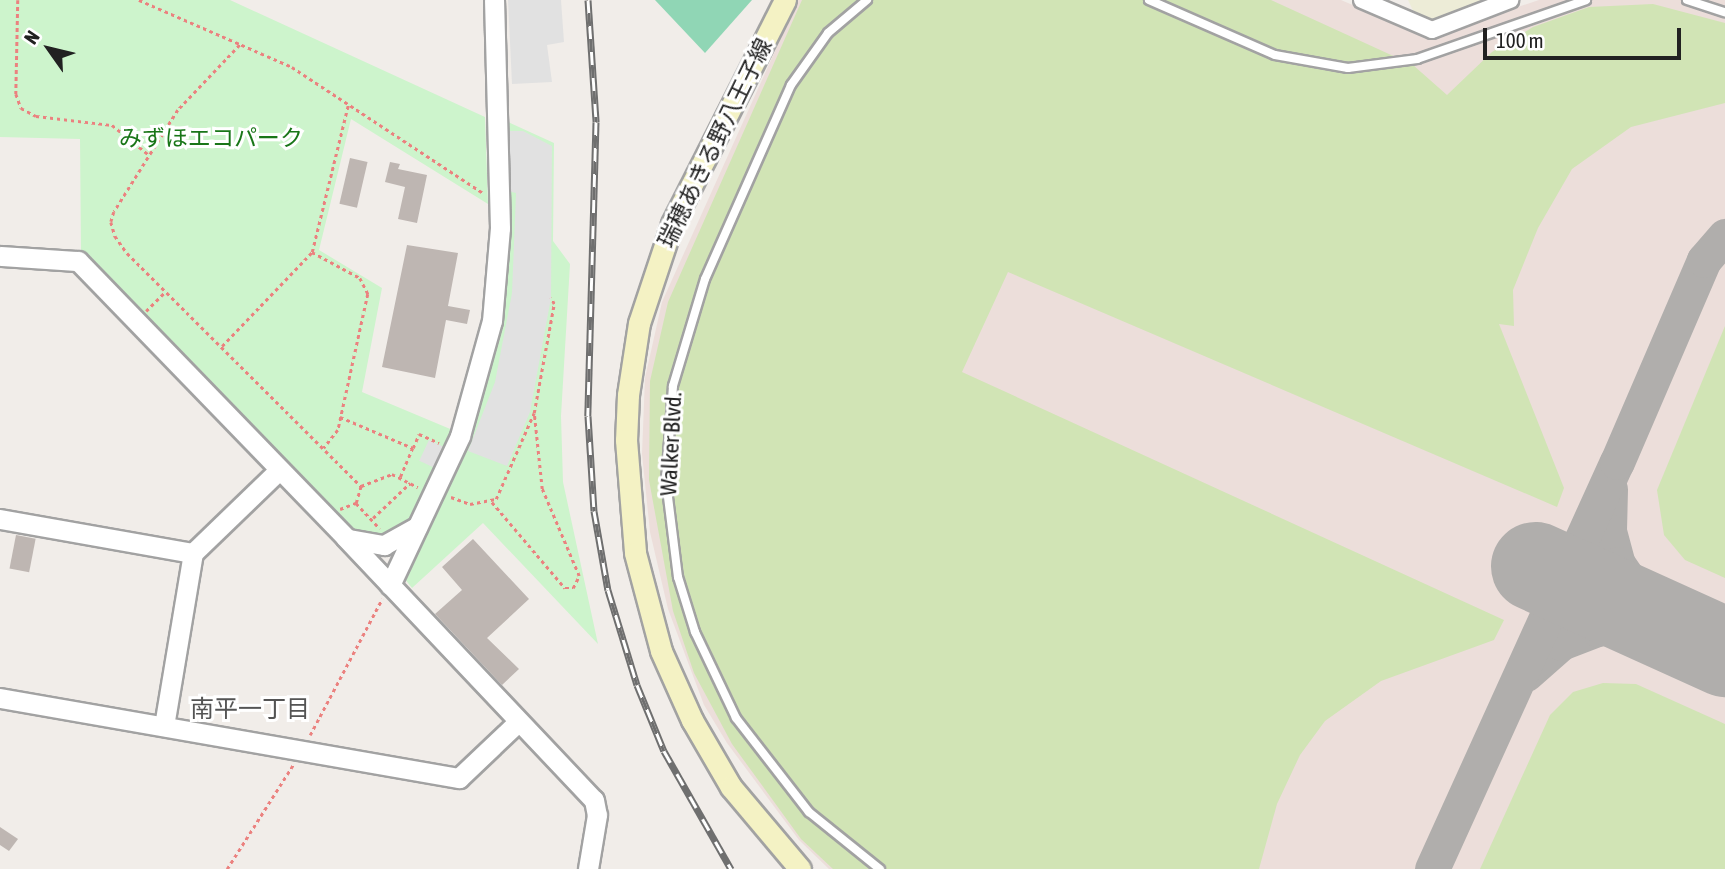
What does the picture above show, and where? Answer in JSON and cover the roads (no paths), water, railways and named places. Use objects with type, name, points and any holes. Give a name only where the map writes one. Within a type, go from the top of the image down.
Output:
[{"type":"main road","name":"瑞穂あきる野八王子線","points":[[785,0],[667,236],[635,345],[626,440],[635,553],[661,651],[692,720],[731,787],[800,869]]},
{"type":"street","points":[[390,585],[460,436],[492,320],[500,228],[494,0]]},
{"type":"street","points":[[1362,0],[1432,30],[1510,0]]},
{"type":"street","points":[[0,256],[78,261],[134,323],[345,537],[517,723],[594,800],[597,815],[588,869]]},
{"type":"street","points":[[163,726],[193,552],[279,470]]},
{"type":"street","points":[[0,519],[193,552]]},
{"type":"street","points":[[345,537],[377,546],[396,541],[418,526]]},
{"type":"street","points":[[0,698],[459,778],[517,723]]},
{"type":"lane","name":"Walker Blvd.","points":[[867,0],[828,33],[792,85],[705,279],[673,386],[666,481],[678,577],[695,632],[736,718],[809,812],[880,869]]},
{"type":"lane","points":[[1149,0],[1275,55],[1348,68],[1417,59],[1586,0]]},
{"type":"lane","points":[[1686,0],[1725,12]]},
{"type":"railway","points":[[588,0],[596,122],[588,416],[594,511],[608,590],[637,685],[664,751],[731,869]]},
{"type":"district","name":"南平一丁目","points":[[250,709]]},
{"type":"park label","name":"みずほエコパーク","points":[[211,138]]}]
